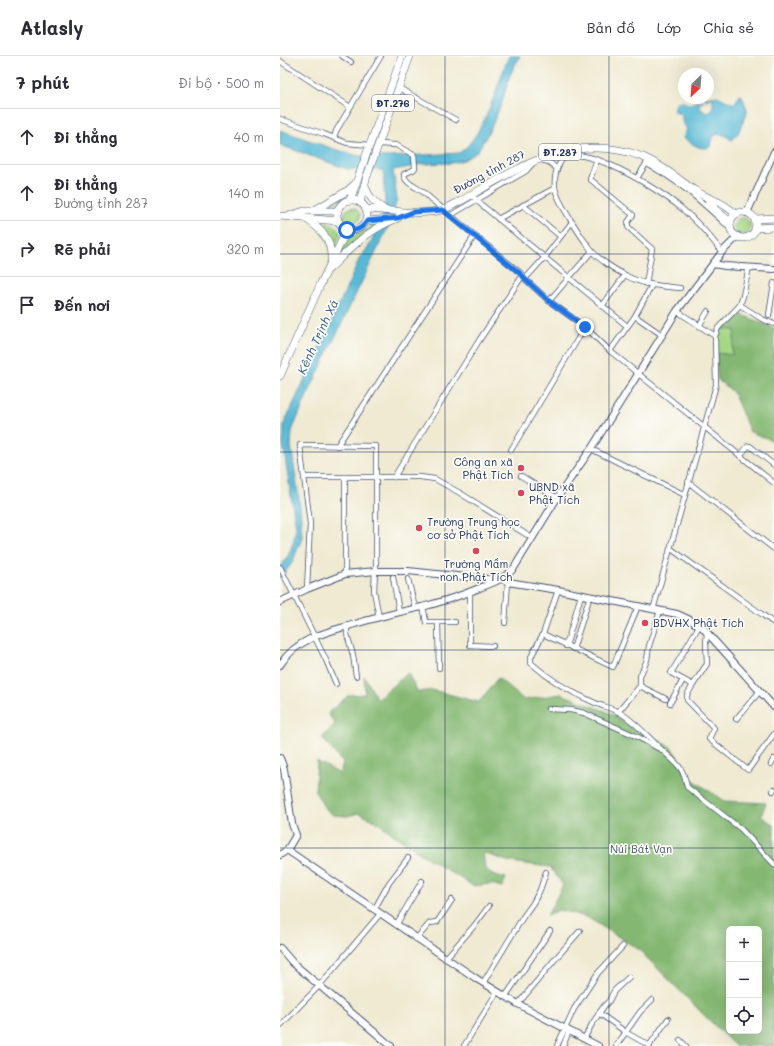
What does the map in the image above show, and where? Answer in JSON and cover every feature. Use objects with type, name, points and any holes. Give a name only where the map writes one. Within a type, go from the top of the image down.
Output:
[{"type":"main road","name":"ĐT.276","points":[[350,200],[402,56]]},
{"type":"main road","name":"ĐT.276","points":[[360,202],[410,56]]},
{"type":"main road","name":"Đường tỉnh 287","points":[[366,209],[413,212],[443,210],[475,198],[518,168],[537,159],[572,149],[586,148],[624,152],[669,171],[707,198],[724,205],[736,214]]},
{"type":"main road","points":[[747,213],[774,152]]},
{"type":"main road","points":[[313,211],[347,191],[358,179]]},
{"type":"main road","points":[[366,181],[366,192],[370,198],[385,210]]},
{"type":"main road","name":"Đường tỉnh 287","points":[[707,198],[731,226]]},
{"type":"main road","points":[[350,200],[360,202],[366,209],[368,215],[367,221],[364,226],[359,229],[352,231],[347,230],[338,221],[338,211],[342,204],[350,200]]},
{"type":"main road","points":[[289,216],[304,211],[338,211]]},
{"type":"main road","name":"Đường tỉnh 287","points":[[367,221],[398,218],[413,212]]},
{"type":"main road","points":[[738,236],[731,226],[733,217],[741,212],[747,213],[755,223],[774,226]]},
{"type":"main road","points":[[280,216],[338,221]]},
{"type":"main road","points":[[305,218],[322,231],[326,238],[331,252],[330,264]]},
{"type":"main road","points":[[326,272],[364,237],[376,228],[398,218]]},
{"type":"main road","points":[[755,223],[774,218]]},
{"type":"main road","points":[[755,223],[774,223]]},
{"type":"main road","points":[[280,665],[294,648],[314,636],[331,630],[423,606],[505,580],[557,498],[591,449],[677,311],[722,252],[738,236],[747,236],[752,234],[755,223]]},
{"type":"main road","points":[[280,376],[326,272],[347,230]]},
{"type":"main road","points":[[713,264],[774,269]]},
{"type":"main road","points":[[280,602],[307,589],[345,574],[376,571],[408,571],[505,580],[677,614],[699,626],[707,633],[774,707]]},
{"type":"main road","points":[[280,758],[284,769],[292,824],[296,834],[287,850],[280,855]]},
{"type":"main road","points":[[287,850],[445,959],[497,992],[598,1046]]},
{"type":"main road","points":[[280,948],[319,986],[391,1046]]},
{"type":"street","points":[[282,56],[280,60],[350,106]]},
{"type":"street","points":[[342,56],[351,62]]},
{"type":"street","points":[[334,138],[336,131],[350,106],[381,56]]},
{"type":"street","points":[[398,88],[456,120]]},
{"type":"street","points":[[280,118],[348,143],[369,147]]},
{"type":"street","points":[[378,147],[396,145],[406,149],[414,155],[415,166],[413,170],[404,174],[405,179],[421,190],[443,210],[475,235],[524,277],[549,301],[585,327],[610,352],[774,483]]},
{"type":"street","points":[[680,288],[646,284],[625,275],[592,251],[572,222],[555,188],[557,169],[562,160],[569,155],[579,155],[597,160],[637,178],[682,208],[708,233],[722,252]]},
{"type":"street","points":[[537,159],[553,164],[557,169]]},
{"type":"street","points":[[597,160],[590,179],[633,215],[628,222],[628,227],[652,248],[646,284]]},
{"type":"street","points":[[637,178],[648,162],[670,177],[731,226]]},
{"type":"street","points":[[498,218],[555,188]]},
{"type":"street","points":[[451,215],[475,198],[627,326]]},
{"type":"street","points":[[523,205],[560,236]]},
{"type":"street","points":[[394,477],[480,339],[524,277],[545,257],[572,222]]},
{"type":"street","points":[[338,446],[475,235]]},
{"type":"street","points":[[549,301],[568,277],[592,251]]},
{"type":"street","points":[[653,610],[716,385],[716,336],[718,328],[740,305],[749,267]]},
{"type":"street","points":[[602,306],[625,275]]},
{"type":"street","points":[[769,315],[773,299],[774,283]]},
{"type":"street","points":[[610,352],[635,316],[652,285]]},
{"type":"street","points":[[740,305],[762,319],[774,324]]},
{"type":"street","points":[[677,311],[716,336]]},
{"type":"street","points":[[699,326],[708,311]]},
{"type":"street","points":[[635,316],[662,335]]},
{"type":"street","points":[[511,450],[585,327]]},
{"type":"street","points":[[307,589],[310,524],[300,445],[376,446],[376,571],[374,591],[379,617]]},
{"type":"street","points":[[740,456],[748,446],[750,446],[774,465]]},
{"type":"street","points":[[591,449],[685,495]]},
{"type":"street","points":[[521,476],[557,498]]},
{"type":"street","points":[[304,477],[426,477],[440,481],[532,538]]},
{"type":"street","points":[[345,477],[345,574]]},
{"type":"street","points":[[688,482],[774,549]]},
{"type":"street","points":[[670,548],[774,623]]},
{"type":"street","points":[[280,567],[336,684]]},
{"type":"street","points":[[393,577],[399,612]]},
{"type":"street","points":[[408,579],[415,608]]},
{"type":"street","points":[[505,580],[505,623]]},
{"type":"street","points":[[558,590],[542,634],[531,657],[531,663],[546,676],[564,688],[578,696],[618,712],[641,728],[680,766],[687,787],[741,829],[774,864]]},
{"type":"street","points":[[470,591],[470,645],[493,646]]},
{"type":"street","points":[[566,646],[581,595]]},
{"type":"street","points":[[573,649],[590,596]]},
{"type":"street","points":[[423,606],[426,622],[455,622]]},
{"type":"street","points":[[542,634],[613,667],[638,606]]},
{"type":"street","points":[[618,712],[640,686],[640,676],[647,660],[660,611]]},
{"type":"street","points":[[438,623],[439,668]]},
{"type":"street","points":[[347,626],[356,676]]},
{"type":"street","points":[[692,685],[671,673],[673,667],[699,626]]},
{"type":"street","points":[[707,633],[707,664],[692,685],[687,695],[687,700],[714,728],[709,739],[748,770],[774,734]]},
{"type":"street","points":[[670,703],[683,680]]},
{"type":"street","points":[[640,686],[666,699]]},
{"type":"street","points":[[736,719],[760,691]]},
{"type":"street","points":[[549,709],[571,710],[584,713],[638,737],[662,750]]},
{"type":"street","points":[[771,764],[774,760]]},
{"type":"street","points":[[769,859],[774,854]]},
{"type":"street","points":[[374,910],[389,883],[408,858]]},
{"type":"street","points":[[483,983],[533,903],[540,890],[546,872]]},
{"type":"street","points":[[396,925],[422,881]]},
{"type":"street","points":[[416,939],[430,923],[437,922],[452,900]]},
{"type":"street","points":[[445,959],[474,926],[489,906]]},
{"type":"street","points":[[280,1026],[319,986],[380,914]]},
{"type":"street","points":[[505,997],[550,931]]},
{"type":"street","points":[[518,1004],[580,931]]},
{"type":"street","points":[[563,1046],[574,1009],[598,973],[623,946]]},
{"type":"street","points":[[584,1039],[614,991],[629,977]]},
{"type":"street","points":[[464,1046],[497,992]]},
{"type":"street","points":[[616,1046],[640,1012],[652,1000]]},
{"type":"street","points":[[599,1013],[649,1046],[668,1019]]},
{"type":"street","points":[[557,1046],[567,1030]]},
{"type":"street","points":[[680,1040],[686,1046]]},
{"type":"green space","points":[[352,191],[350,198],[343,201],[334,209],[325,208]]},
{"type":"green space","points":[[349,208],[355,208],[360,213],[358,222],[355,224],[349,224],[344,219],[344,213]]},
{"type":"green space","points":[[739,218],[745,218],[750,223],[748,232],[745,234],[739,234],[734,229],[734,223]]},
{"type":"green space","points":[[315,222],[327,223],[336,227],[340,234],[334,250]]},
{"type":"green space","points":[[382,223],[335,260],[347,238],[359,234],[372,224]]},
{"type":"green space","points":[[740,314],[774,328],[774,441],[750,432],[733,392],[718,380],[716,353],[732,355],[735,330],[720,329],[727,322]]},
{"type":"green space","points":[[720,329],[735,330],[732,355],[716,353]]},
{"type":"green space","name":"Núi Bát Vạn","points":[[408,673],[418,692],[432,690],[479,702],[498,678],[524,700],[561,694],[610,713],[671,747],[692,779],[724,801],[766,803],[761,816],[774,825],[774,1046],[735,1046],[638,949],[587,917],[559,910],[547,916],[563,885],[550,867],[510,862],[483,853],[485,868],[492,874],[506,878],[502,887],[491,884],[473,886],[418,852],[375,821],[359,813],[347,816],[333,815],[324,807],[315,791],[317,761],[340,774],[343,763],[322,738],[335,724],[328,713],[349,695],[365,694],[364,676],[377,699]]},
{"type":"water","points":[[509,56],[520,56],[510,75],[501,105],[490,130],[477,152],[464,160],[452,163],[421,164],[393,170],[397,200],[388,227],[305,400],[292,431],[291,446],[300,506],[302,538],[292,563],[280,579],[280,568],[289,554],[296,528],[283,444],[284,424],[360,257],[368,248],[382,218],[385,203],[383,170],[347,169],[280,145],[280,130],[359,156],[389,157],[459,153],[476,135],[483,122]]},
{"type":"water","points":[[740,95],[742,96],[747,109],[747,113],[736,136],[731,140],[723,135],[715,135],[710,143],[711,146],[707,148],[697,146],[683,138],[687,129],[682,121],[682,115],[673,111],[678,102],[678,104],[699,104],[703,111],[708,113],[714,104],[714,96],[717,96],[734,104]]},
{"type":"place","name":"Công an xã Phật Tích","points":[[521,468]]},
{"type":"place","name":"UBND xã Phật Tích","points":[[521,493]]},
{"type":"place","name":"Trường Trung học cơ sở Phật Tích","points":[[419,528]]},
{"type":"place","name":"Trường Mầm non Phật Tích","points":[[476,551]]},
{"type":"place","name":"BDVHX Phật Tích","points":[[645,623]]},
{"type":"route","points":[[347,230],[352,231],[359,229],[364,226],[367,221],[398,218],[413,212],[443,210],[451,215],[522,275],[549,301],[585,327]]},
{"type":"water label","name":"Kênh Trịnh Xá","points":[[318,337]]}]
